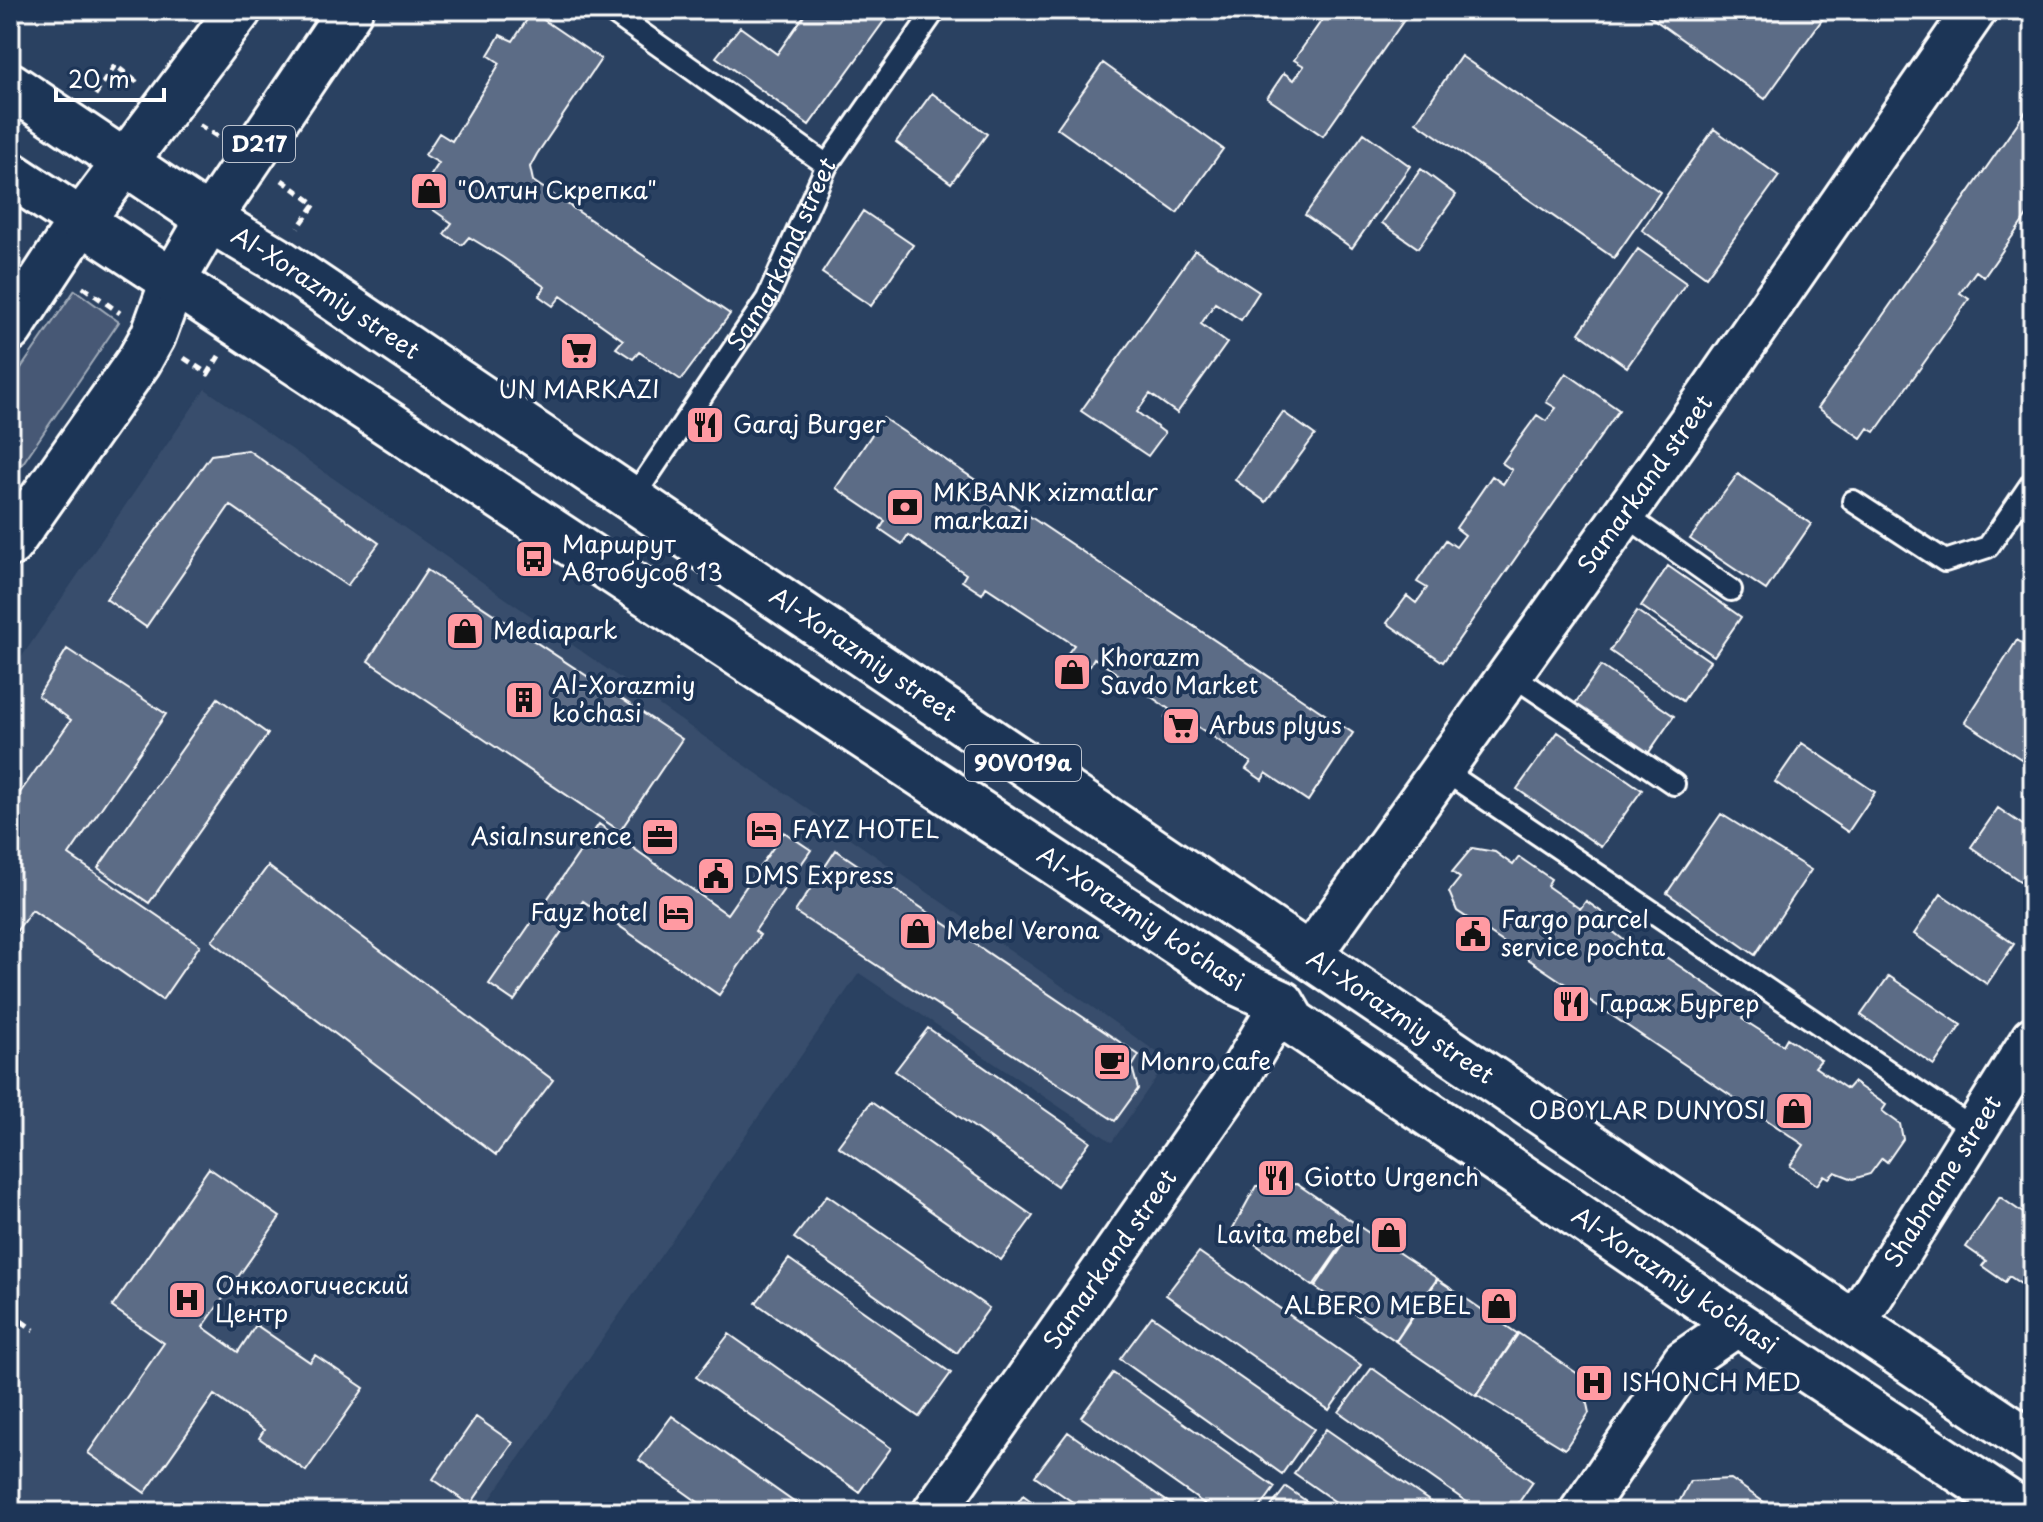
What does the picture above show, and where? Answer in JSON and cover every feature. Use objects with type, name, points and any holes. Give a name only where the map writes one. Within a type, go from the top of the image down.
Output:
[{"type":"main road","points":[[10,329],[81,221],[239,10]]},
{"type":"main road","name":"D217","points":[[173,281],[209,219],[350,10]]},
{"type":"main road","name":"Al-Xorazmiy street","points":[[10,85],[209,219],[276,259],[2033,1444]]},
{"type":"main road","name":"Al-Xorazmiy ko’chasi","points":[[10,174],[1238,983],[1282,1003],[1293,1022],[1738,1324],[2023,1512]]},
{"type":"main road","points":[[10,544],[153,336],[173,281]]},
{"type":"street","name":"Samarkand street","points":[[1310,955],[1440,768],[1625,515],[1975,10]]},
{"type":"street","name":"Samarkand street","points":[[934,1512],[1237,1079],[1282,1003]]},
{"type":"street","name":"Shabname street","points":[[1854,1324],[2033,1038]]},
{"type":"street","points":[[1581,1512],[1684,1361],[1738,1324]]},
{"type":"lane","points":[[609,10],[827,165]]},
{"type":"lane","name":"Samarkand street","points":[[631,501],[767,299],[827,165],[935,10]]},
{"type":"lane","points":[[1853,501],[1945,561],[1988,547],[2033,481]]},
{"type":"lane","points":[[1625,515],[1731,590]]},
{"type":"lane","points":[[1509,673],[1674,784]]},
{"type":"lane","points":[[1440,768],[1975,1130]]},
{"type":"path","points":[[52,266],[208,374]]},
{"type":"path","points":[[10,1313],[34,1330]]},
{"type":"shaded area","points":[[75,290],[119,322],[10,482],[10,384]]},
{"type":"shaded area","points":[[205,389],[1168,1060],[1112,1142],[859,973],[481,1512],[10,1512],[10,674]]},
{"type":"building","points":[[808,10],[892,10],[809,125],[716,57],[740,27],[777,54]]},
{"type":"building","points":[[1329,10],[1341,15],[1345,10],[1411,10],[1323,136],[1267,98],[1284,73],[1294,80],[1304,66],[1294,60]]},
{"type":"building","points":[[1641,10],[1829,10],[1765,99]]},
{"type":"building","points":[[532,12],[601,59],[537,154],[530,167],[533,181],[730,314],[681,380],[639,352],[633,359],[616,348],[623,340],[561,296],[553,306],[539,296],[545,287],[502,257],[469,237],[462,245],[444,234],[452,223],[429,207],[425,184],[439,163],[425,155],[439,133],[452,141],[500,63],[488,55],[500,35],[513,41]]},
{"type":"building","points":[[1461,56],[1660,192],[1614,258],[1416,122]]},
{"type":"building","points":[[1103,63],[1223,149],[1177,213],[1057,128]]},
{"type":"building","points":[[932,93],[987,134],[951,183],[896,142]]},
{"type":"building","points":[[2033,101],[2033,207],[1984,277],[1976,271],[1960,293],[1969,299],[1875,432],[1868,428],[1861,438],[1818,408]]},
{"type":"building","points":[[1714,129],[1779,176],[1706,277],[1642,230]]},
{"type":"building","points":[[1364,133],[1410,166],[1352,248],[1305,215]]},
{"type":"building","points":[[1421,169],[1456,195],[1418,248],[1382,223]]},
{"type":"building","points":[[863,211],[913,245],[871,306],[822,273]]},
{"type":"building","points":[[1638,249],[1686,283],[1627,367],[1579,333]]},
{"type":"building","points":[[1195,250],[1259,292],[1241,320],[1215,303],[1201,324],[1227,343],[1177,413],[1150,394],[1137,412],[1165,433],[1148,456],[1081,411]]},
{"type":"building","points":[[1566,373],[1619,410],[1443,662],[1387,623],[1407,596],[1416,603],[1427,588],[1417,582],[1446,540],[1456,547],[1465,535],[1456,528],[1492,476],[1503,484],[1512,470],[1502,463],[1537,415],[1546,421],[1556,408],[1546,402]]},
{"type":"building","points":[[1283,412],[1315,435],[1266,502],[1235,480]]},
{"type":"building","points":[[883,418],[1353,733],[1308,801],[1266,773],[1262,780],[1246,769],[1251,762],[1189,721],[1183,729],[1165,717],[1169,709],[1094,658],[1089,667],[1068,653],[1074,645],[986,587],[982,594],[962,581],[966,574],[908,535],[902,544],[880,529],[885,521],[836,488]]},
{"type":"building","points":[[248,450],[379,543],[347,586],[230,505],[146,627],[106,599],[211,455]]},
{"type":"building","points":[[1738,474],[1811,524],[1766,590],[1690,539]]},
{"type":"building","points":[[1668,566],[1741,617],[1714,656],[1641,606]]},
{"type":"building","name":"Al-Xorazmiy ko’chasi","points":[[427,570],[682,739],[620,831],[368,661]]},
{"type":"building","points":[[1637,611],[1710,661],[1683,701],[1610,651]]},
{"type":"building","points":[[2017,640],[2033,650],[2033,767],[1965,722]]},
{"type":"building","points":[[67,649],[166,714],[69,855],[200,945],[162,1000],[32,910],[10,940],[10,807],[71,720],[38,696]]},
{"type":"building","points":[[1601,666],[1674,716],[1647,755],[1574,705]]},
{"type":"building","points":[[218,698],[268,734],[149,903],[98,868]]},
{"type":"building","points":[[1558,732],[1642,790],[1601,847],[1517,789]]},
{"type":"building","points":[[1802,743],[1875,792],[1848,832],[1775,782]]},
{"type":"building","points":[[1998,808],[2033,832],[2033,890],[1971,847]]},
{"type":"building","points":[[1721,814],[1811,870],[1755,955],[1667,893]]},
{"type":"building","points":[[599,824],[727,914],[784,832],[811,850],[755,931],[760,935],[719,995],[583,901],[514,1001],[489,984]]},
{"type":"building","points":[[1472,848],[1495,852],[1513,865],[1519,857],[1551,879],[1547,886],[1580,909],[1586,901],[1617,923],[1611,930],[1630,945],[1649,957],[1654,949],[1746,1011],[1742,1019],[1783,1045],[1787,1038],[1821,1060],[1815,1067],[1847,1089],[1853,1082],[1886,1105],[1882,1111],[1900,1124],[1903,1139],[1887,1162],[1882,1158],[1870,1174],[1853,1179],[1835,1172],[1829,1178],[1824,1175],[1817,1185],[1790,1166],[1804,1145],[1457,911],[1449,892],[1460,878],[1452,872]]},
{"type":"building","points":[[836,850],[1139,1055],[1132,1067],[1138,1089],[1115,1121],[795,912]]},
{"type":"building","points":[[268,866],[553,1080],[496,1155],[212,941]]},
{"type":"building","points":[[1941,894],[2014,944],[1987,984],[1914,934]]},
{"type":"building","points":[[1889,976],[1961,1025],[1934,1065],[1861,1015]]},
{"type":"building","points":[[928,1028],[1090,1141],[1057,1186],[895,1071]]},
{"type":"building","points":[[871,1102],[1033,1216],[1001,1260],[838,1146]]},
{"type":"building","points":[[209,1168],[280,1217],[203,1327],[238,1352],[256,1325],[310,1362],[315,1355],[364,1388],[306,1471],[259,1438],[264,1430],[214,1395],[145,1493],[88,1453],[164,1343],[112,1307]]},
{"type":"building","points":[[1297,1184],[1356,1224],[1313,1286],[1233,1228],[1256,1186]]},
{"type":"building","points":[[827,1195],[989,1308],[957,1353],[794,1238]]},
{"type":"building","points":[[2000,1197],[2033,1220],[2033,1292],[2009,1276],[2005,1282],[1982,1266],[1986,1261],[1966,1247]]},
{"type":"building","points":[[1357,1225],[1438,1279],[1396,1341],[1315,1287]]},
{"type":"building","points":[[1199,1252],[1361,1365],[1329,1410],[1166,1295]]},
{"type":"building","points":[[789,1259],[951,1373],[919,1417],[756,1303]]},
{"type":"building","points":[[1437,1279],[1518,1334],[1476,1396],[1395,1341]]},
{"type":"building","points":[[1152,1316],[1314,1429],[1282,1474],[1120,1359]]},
{"type":"building","points":[[1518,1333],[1581,1376],[1589,1413],[1565,1449],[1476,1395]]},
{"type":"building","points":[[729,1334],[891,1448],[859,1492],[696,1377]]},
{"type":"building","points":[[1372,1368],[1533,1482],[1512,1512],[1481,1512],[1339,1412]]},
{"type":"building","points":[[1113,1373],[1275,1487],[1257,1512],[1216,1512],[1081,1417]]},
{"type":"building","points":[[672,1416],[808,1512],[712,1512],[639,1460]]},
{"type":"building","points":[[476,1417],[513,1443],[470,1505],[433,1479]]},
{"type":"building","points":[[1326,1429],[1445,1512],[1350,1512],[1294,1473]]},
{"type":"building","points":[[1068,1432],[1182,1512],[1087,1512],[1035,1476]]},
{"type":"building","points":[[1731,1479],[1778,1512],[1674,1512],[1690,1481]]},
{"type":"building","points":[[1286,1487],[1322,1512],[1267,1512]]},
{"type":"building","points":[[1023,1495],[1046,1512],[1011,1512]]},
{"type":"building","points":[[613,1504],[624,1512],[608,1512]]},
{"type":"place","name":"\"Олтин Скрепка\"","points":[[429,191]]},
{"type":"place","name":"UN MARKAZI","points":[[579,351]]},
{"type":"place","name":"Garaj Burger","points":[[705,425]]},
{"type":"place","name":"MKBANK xizmatlar markazi","points":[[905,507]]},
{"type":"place","name":"Маршрут Автобусов 13","points":[[534,559]]},
{"type":"place","name":"Mediapark","points":[[465,631]]},
{"type":"place","name":"Khorazm Savdo Market","points":[[1072,672]]},
{"type":"place","name":"Al-Xorazmiy ko’chasi","points":[[524,700]]},
{"type":"place","name":"Arbus plyus","points":[[1181,726]]},
{"type":"place","name":"FAYZ HOTEL","points":[[764,830]]},
{"type":"place","name":"AsiaInsurence","points":[[660,837]]},
{"type":"place","name":"DMS Express","points":[[716,876]]},
{"type":"place","name":"Fayz hotel","points":[[676,913]]},
{"type":"place","name":"Mebel Verona","points":[[918,931]]},
{"type":"place","name":"Fargo parcel service pochta","points":[[1473,934]]},
{"type":"place","name":"Гараж Бургер","points":[[1571,1004]]},
{"type":"place","name":"Monro cafe","points":[[1112,1062]]},
{"type":"place","name":"OBOYLAR DUNYOSI","points":[[1794,1111]]},
{"type":"place","name":"Giotto Urgench","points":[[1276,1178]]},
{"type":"place","name":"Lavita mebel","points":[[1389,1235]]},
{"type":"place","name":"Онкологический Центр","points":[[187,1300]]},
{"type":"place","name":"ALBERO MEBEL","points":[[1499,1306]]},
{"type":"place","name":"ISHONCH MED","points":[[1594,1383]]}]
